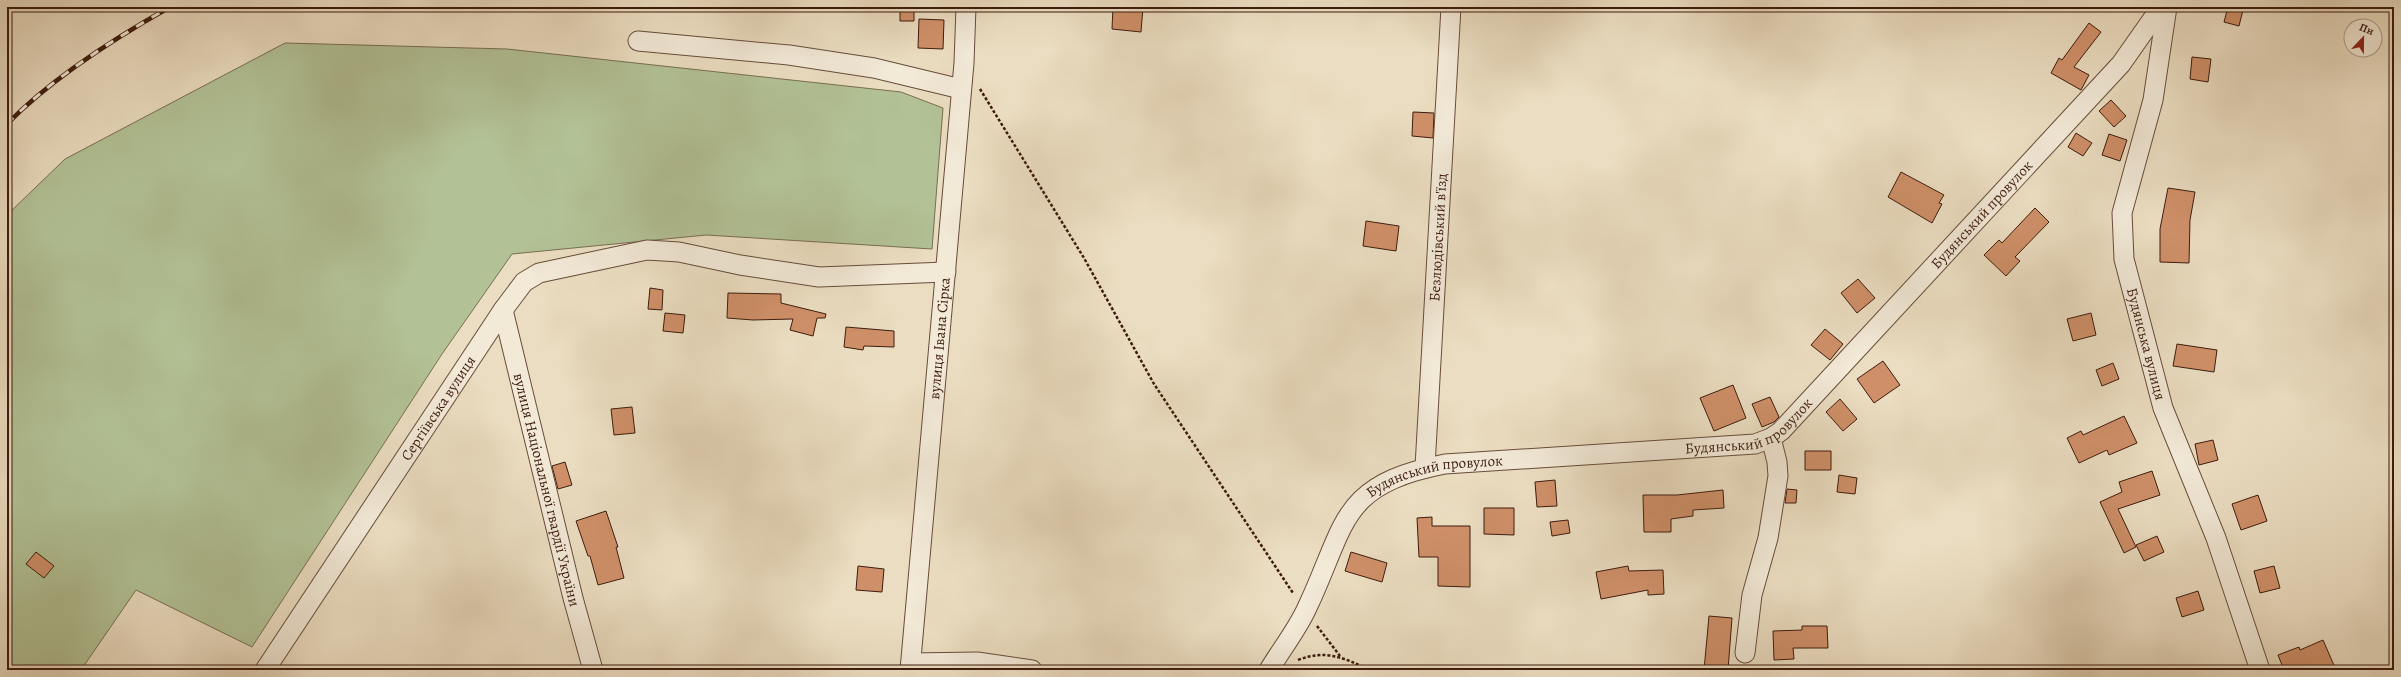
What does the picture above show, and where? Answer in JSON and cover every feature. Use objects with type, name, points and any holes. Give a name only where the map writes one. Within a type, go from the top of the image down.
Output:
[{"type":"street","name":"вулиця Івана Сірка","points":[[910,667],[964,63],[966,7]]},
{"type":"street","name":"Безлюдівський в'їзд","points":[[1425,468],[1451,7]]},
{"type":"street","name":"Будянський провулок","points":[[1269,670],[1306,610],[1335,537],[1350,512],[1368,492],[1391,479],[1425,468],[1445,464],[1755,444],[1771,438],[1781,430],[2121,64],[2161,7]]},
{"type":"street","name":"Будянська вулиця","points":[[2167,7],[2153,100],[2122,213],[2124,258],[2163,408],[2216,538],[2260,670]]},
{"type":"street","points":[[638,41],[789,55],[874,68],[961,89]]},
{"type":"street","name":"Сергіївська вулиця","points":[[265,670],[503,310],[524,282],[539,273],[647,250],[679,252],[740,265],[819,277],[946,272]]},
{"type":"street","name":"вулиця Національної гвардії України","points":[[503,310],[571,590],[593,670]]},
{"type":"street","points":[[1745,653],[1752,595],[1768,538],[1778,476],[1777,462],[1771,438]]},
{"type":"street","points":[[910,667],[977,662],[1032,670]]},
{"type":"path","points":[[964,63],[1084,258],[1154,384],[1306,610],[1340,656]]},
{"type":"path","points":[[1293,663],[1312,655],[1340,656],[1370,670]]},
{"type":"green space","points":[[285,43],[507,49],[901,92],[943,108],[932,249],[706,235],[512,254],[442,354],[252,647],[136,590],[81,670],[7,670],[7,215],[65,159]]},
{"type":"building","points":[[900,7],[914,7],[914,21],[900,21]]},
{"type":"building","points":[[1113,7],[1143,7],[1141,32],[1112,29]]},
{"type":"building","points":[[2228,7],[2243,10],[2239,26],[2224,22]]},
{"type":"building","points":[[919,19],[944,20],[943,49],[918,48]]},
{"type":"building","points":[[2089,23],[2101,32],[2074,67],[2089,75],[2081,90],[2051,73],[2059,58],[2062,60]]},
{"type":"building","points":[[2192,57],[2211,59],[2208,82],[2190,79]]},
{"type":"building","points":[[2111,100],[2126,116],[2114,127],[2099,111]]},
{"type":"building","points":[[1413,112],[1434,113],[1433,138],[1412,136]]},
{"type":"building","points":[[2076,133],[2092,143],[2083,156],[2068,147]]},
{"type":"building","points":[[2109,134],[2127,140],[2120,161],[2102,155]]},
{"type":"building","points":[[1901,172],[1944,195],[1939,203],[1942,204],[1932,223],[1888,197]]},
{"type":"building","points":[[2168,188],[2195,192],[2190,220],[2189,263],[2160,262],[2160,229]]},
{"type":"building","points":[[2035,208],[2049,222],[2015,257],[2020,261],[2006,276],[1984,255],[1999,240],[2002,243]]},
{"type":"building","points":[[1366,221],[1399,226],[1396,251],[1363,246]]},
{"type":"building","points":[[1858,279],[1875,298],[1857,313],[1841,293]]},
{"type":"building","points":[[650,288],[663,290],[662,310],[648,309]]},
{"type":"building","points":[[728,293],[781,294],[781,303],[826,314],[825,318],[817,318],[813,336],[790,330],[793,319],[753,320],[727,318]]},
{"type":"building","points":[[665,313],[685,315],[683,333],[663,331]]},
{"type":"building","points":[[2091,313],[2096,335],[2073,341],[2067,319]]},
{"type":"building","points":[[846,327],[894,331],[894,347],[864,346],[863,350],[844,347]]},
{"type":"building","points":[[1825,329],[1843,344],[1830,360],[1811,345]]},
{"type":"building","points":[[2177,344],[2217,350],[2214,372],[2173,366]]},
{"type":"building","points":[[1883,361],[1900,385],[1874,403],[1857,379]]},
{"type":"building","points":[[2113,363],[2119,379],[2102,386],[2096,370]]},
{"type":"building","points":[[1733,385],[1746,418],[1714,431],[1700,398]]},
{"type":"building","points":[[1770,397],[1779,417],[1774,422],[1762,427],[1752,404]]},
{"type":"building","points":[[1840,399],[1857,419],[1843,431],[1826,412]]},
{"type":"building","points":[[632,407],[635,433],[614,435],[611,409]]},
{"type":"building","points":[[2124,416],[2137,443],[2109,455],[2107,450],[2079,463],[2067,438],[2081,431],[2083,435]]},
{"type":"building","points":[[2213,440],[2218,460],[2199,465],[2195,444]]},
{"type":"building","points":[[1805,451],[1831,451],[1831,470],[1805,470]]},
{"type":"building","points":[[565,462],[572,485],[558,489],[552,466]]},
{"type":"building","points":[[2152,471],[2160,495],[2118,509],[2136,547],[2124,553],[2100,502],[2122,492],[2119,482]]},
{"type":"building","points":[[1839,475],[1857,478],[1855,494],[1837,492]]},
{"type":"building","points":[[1555,480],[1557,506],[1537,507],[1535,482]]},
{"type":"building","points":[[1787,489],[1797,490],[1796,503],[1785,503]]},
{"type":"building","points":[[1723,490],[1724,508],[1693,510],[1693,516],[1671,519],[1671,532],[1644,532],[1643,495],[1677,495]]},
{"type":"building","points":[[2258,495],[2267,521],[2241,530],[2232,504]]},
{"type":"building","points":[[1484,508],[1514,508],[1514,535],[1484,534]]},
{"type":"building","points":[[606,511],[618,547],[616,547],[624,578],[598,585],[590,556],[588,556],[576,521]]},
{"type":"building","points":[[1432,517],[1432,526],[1470,526],[1470,587],[1438,586],[1438,557],[1419,557],[1417,518]]},
{"type":"building","points":[[1568,520],[1570,533],[1552,536],[1550,522]]},
{"type":"building","points":[[2157,536],[2164,552],[2144,561],[2136,545]]},
{"type":"building","points":[[36,552],[54,566],[44,578],[26,564]]},
{"type":"building","points":[[1351,552],[1387,563],[1382,582],[1345,571]]},
{"type":"building","points":[[858,566],[884,569],[882,592],[856,590]]},
{"type":"building","points":[[1628,566],[1629,571],[1663,570],[1664,594],[1648,595],[1648,590],[1601,599],[1596,572]]},
{"type":"building","points":[[2274,566],[2280,588],[2260,593],[2254,571]]},
{"type":"building","points":[[2198,591],[2204,610],[2182,617],[2176,598]]},
{"type":"building","points":[[1709,616],[1732,618],[1728,670],[1704,670]]},
{"type":"building","points":[[1802,626],[1827,626],[1828,648],[1793,648],[1794,659],[1774,660],[1773,631],[1802,630]]},
{"type":"building","points":[[2323,640],[2336,670],[2284,670],[2278,655],[2299,647],[2300,650]]},
{"type":"railway","points":[[7,124],[24,107],[63,75],[128,32],[170,7]]}]
